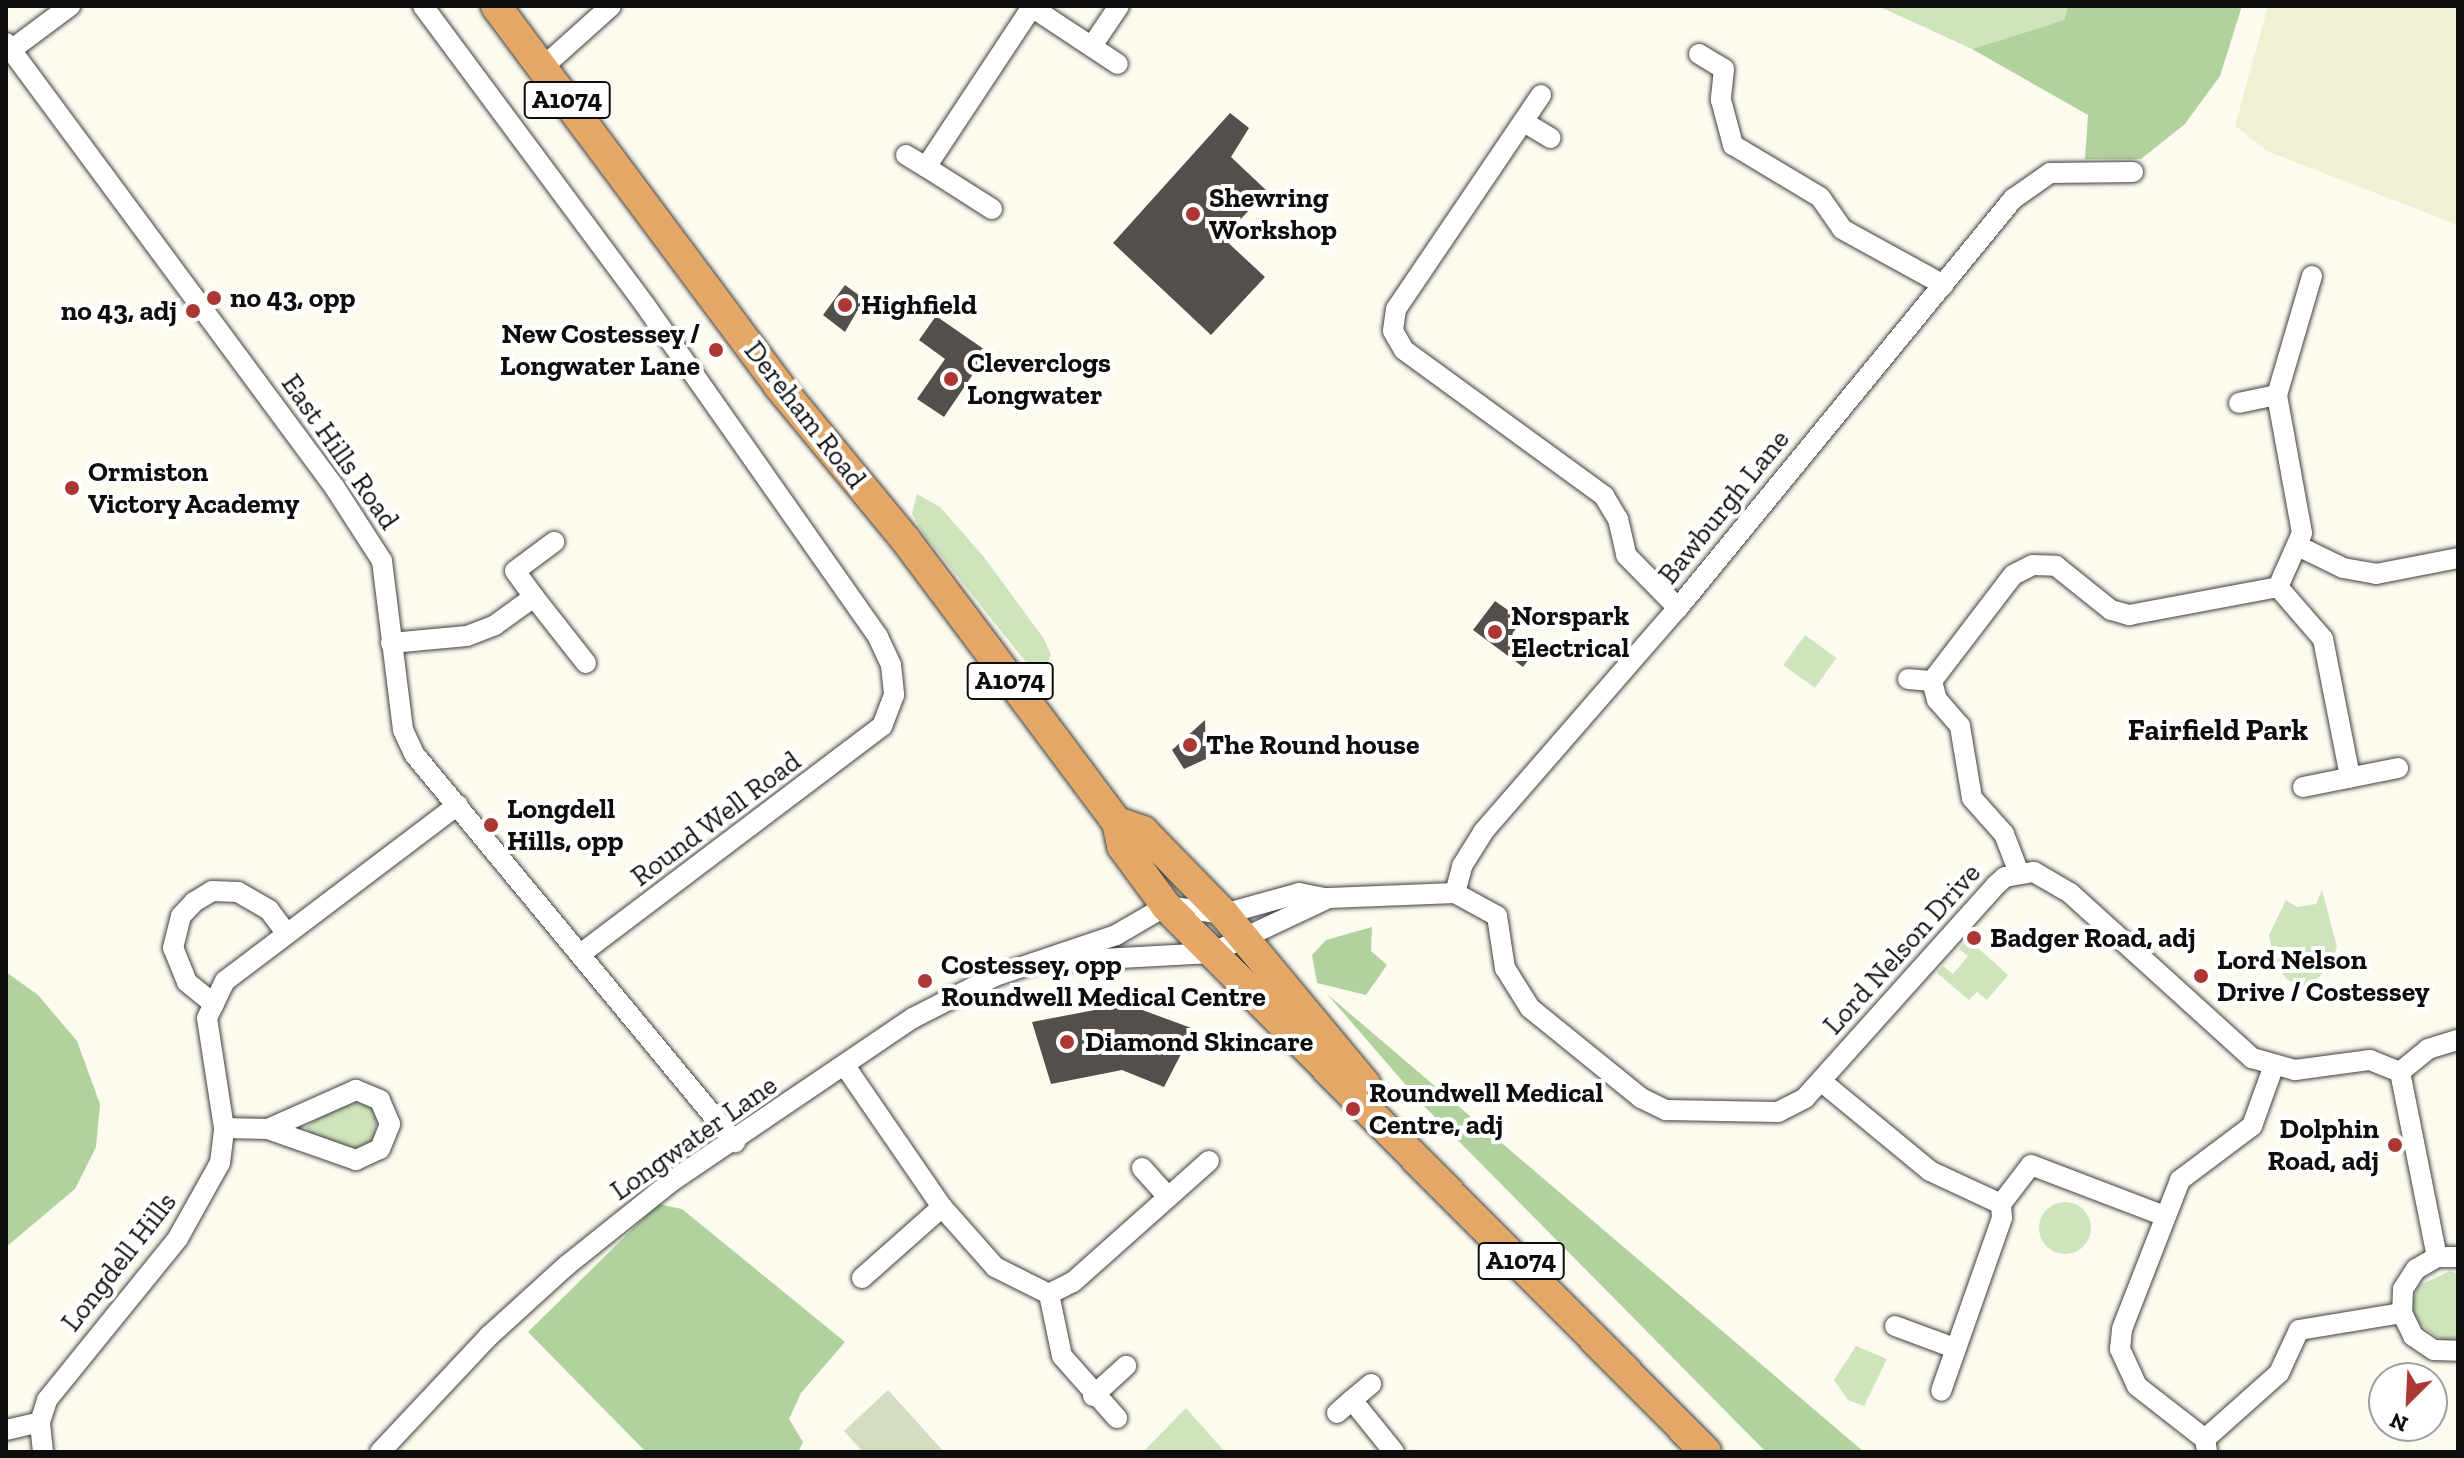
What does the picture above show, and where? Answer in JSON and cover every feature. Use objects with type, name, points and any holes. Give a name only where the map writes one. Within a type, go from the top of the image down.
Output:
[{"type":"highway","name":"Dereham Road","points":[[496,6],[778,385],[905,539],[1117,822],[1128,858],[1166,906],[1706,1452]]},
{"type":"highway","name":"Dereham Road","points":[[1117,822],[1143,831],[1249,941],[1444,1185]]},
{"type":"highway","points":[[1212,953],[1224,914]]},
{"type":"street","points":[[8,47],[70,6]]},
{"type":"street","name":"Round Well Road","points":[[423,6],[645,305],[878,637],[894,695],[882,726],[581,954]]},
{"type":"street","points":[[543,67],[611,6]]},
{"type":"street","points":[[926,167],[1031,6],[1118,64]]},
{"type":"street","points":[[1092,46],[1119,6]]},
{"type":"street","name":"East Hills Road","points":[[8,47],[382,561],[403,730],[414,754],[735,1142]]},
{"type":"street","points":[[1699,54],[1724,69],[1722,113],[1733,145],[1820,197],[1842,229],[1944,285]]},
{"type":"street","points":[[1541,95],[1396,309],[1393,331],[1404,350],[1604,496],[1618,519],[1626,555],[1678,608]]},
{"type":"street","points":[[1524,122],[1551,138]]},
{"type":"street","points":[[906,155],[992,209]]},
{"type":"street","name":"Bawburgh Lane","points":[[1455,893],[1462,866],[1483,832],[1678,608],[2013,199],[2050,173],[2133,172]]},
{"type":"street","points":[[2278,587],[2300,547],[2300,513],[2277,395],[2312,276]]},
{"type":"street","points":[[2239,403],[2277,395]]},
{"type":"street","points":[[554,542],[515,571],[586,663]]},
{"type":"street","points":[[2300,547],[2343,568],[2376,574],[2458,558]]},
{"type":"street","points":[[1932,681],[2013,575],[2033,565],[2056,566],[2111,610],[2129,615],[2278,587]]},
{"type":"street","points":[[2278,587],[2323,639],[2350,777]]},
{"type":"street","points":[[391,643],[467,636],[495,625],[534,597]]},
{"type":"street","points":[[1908,679],[1932,681]]},
{"type":"street","points":[[1932,681],[1937,700],[1960,726],[1972,798],[2004,834],[2019,873]]},
{"type":"street","points":[[2303,787],[2398,768]]},
{"type":"street","name":"Longdell Hills","points":[[40,1422],[57,1385],[202,1202],[220,1163],[224,1128],[207,1035],[214,1004],[225,981],[284,930],[458,805]]},
{"type":"street","name":"Lord Nelson Drive","points":[[1455,893],[1497,916],[1505,968],[1530,1008],[1641,1098],[1666,1110],[1778,1112],[1821,1081],[1939,942],[2005,877],[2019,873],[2047,877],[2070,893],[2206,1019],[2273,1068]]},
{"type":"street","points":[[214,1004],[187,982],[173,948],[181,916],[194,902],[212,891],[238,892],[269,910],[284,930]]},
{"type":"street","points":[[1166,906],[1224,914],[1299,893],[1329,898],[1455,893]]},
{"type":"street","points":[[1212,953],[1249,941],[1329,898]]},
{"type":"street","name":"Longwater Lane","points":[[380,1452],[489,1336],[566,1266],[672,1181],[735,1142],[928,1010],[995,976],[1047,962],[1129,930],[1166,906]]},
{"type":"street","name":"Longwater Lane","points":[[1047,962],[1212,953]]},
{"type":"street","points":[[2400,1072],[2428,1049],[2458,1040]]},
{"type":"street","points":[[2400,1072],[2370,1060],[2273,1068],[2252,1126],[2189,1167],[2162,1215],[2120,1349],[2137,1386],[2206,1445],[2279,1373],[2299,1330],[2402,1313]]},
{"type":"street","points":[[845,1066],[942,1207],[995,1267],[1049,1294]]},
{"type":"street","points":[[2400,1072],[2448,1257],[2416,1269],[2403,1289],[2402,1313],[2413,1336],[2434,1350],[2458,1351]]},
{"type":"street","points":[[1821,1081],[1930,1171],[2001,1204]]},
{"type":"street","points":[[224,1128],[268,1129],[356,1160],[380,1149],[390,1124],[380,1100],[356,1090],[268,1129]]},
{"type":"street","points":[[1049,1294],[1073,1282],[1209,1161]]},
{"type":"street","points":[[1941,1391],[2002,1218],[2001,1204],[2031,1165],[2162,1215]]},
{"type":"street","points":[[1142,1168],[1167,1196]]},
{"type":"street","points":[[862,1278],[942,1207]]},
{"type":"street","points":[[1049,1294],[1062,1356],[1093,1396],[1117,1418]]},
{"type":"street","points":[[1895,1326],[1954,1348]]},
{"type":"street","points":[[1093,1396],[1126,1366]]},
{"type":"street","points":[[1371,1384],[1344,1406],[1394,1452]]},
{"type":"street","points":[[6,1430],[40,1422],[43,1452]]},
{"type":"green space","points":[[1878,6],[2068,6],[2064,20],[1972,49]]},
{"type":"green space","points":[[2068,6],[2242,6],[2220,76],[2185,124],[2141,159],[2085,159],[2088,115],[1972,49],[2064,20]]},
{"type":"green space","points":[[2268,6],[2458,6],[2458,225],[2269,152],[2235,126]]},
{"type":"green space","points":[[917,494],[940,507],[984,557],[1044,639],[1051,655],[1043,670],[1033,671],[923,533],[912,514]]},
{"type":"green space","points":[[1805,635],[1837,658],[1815,688],[1783,665]]},
{"type":"green space","points":[[2322,890],[2337,947],[2329,968],[2307,987],[2288,980],[2275,965],[2269,935],[2286,900],[2297,907],[2316,904]]},
{"type":"green space","points":[[1372,927],[1371,951],[1387,965],[1366,995],[1317,983],[1312,955],[1326,940]]},
{"type":"green space","points":[[1968,939],[2008,975],[1987,1000],[1977,992],[1969,1000],[1937,973],[1943,966],[1953,974],[1968,956],[1959,949]]},
{"type":"green space","points":[[6,972],[38,995],[77,1041],[100,1104],[96,1147],[75,1189],[6,1247]]},
{"type":"green space","points":[[1327,994],[1864,1452],[1766,1452],[1424,1106]]},
{"type":"green space","points":[[348,1097],[370,1103],[378,1116],[373,1142],[357,1151],[312,1135],[306,1127]]},
{"type":"green space","points":[[2065,1202],[2084,1209],[2091,1228],[2084,1247],[2065,1254],[2046,1247],[2039,1228],[2046,1209]]},
{"type":"green space","points":[[658,1204],[682,1209],[845,1342],[801,1393],[789,1419],[803,1442],[798,1452],[646,1452],[528,1332]]},
{"type":"green space","points":[[2450,1271],[2458,1274],[2458,1338],[2444,1341],[2415,1321],[2412,1303],[2418,1286]]},
{"type":"green space","points":[[1856,1346],[1887,1359],[1864,1406],[1848,1400],[1834,1380]]},
{"type":"green space","points":[[888,1390],[944,1452],[863,1452],[844,1431]]},
{"type":"green space","points":[[1186,1408],[1225,1452],[1143,1452]]},
{"type":"building","name":"Shewring Workshop","points":[[1230,113],[1249,128],[1231,157],[1267,191],[1223,238],[1265,277],[1211,335],[1113,243]]},
{"type":"building","name":"Highfield","points":[[845,285],[864,299],[845,332],[823,315]]},
{"type":"building","name":"Cleverclogs Longwater","points":[[936,316],[988,352],[944,417],[917,399],[945,359],[919,340]]},
{"type":"building","name":"Norspark Electrical","points":[[1495,601],[1522,620],[1512,634],[1535,651],[1523,667],[1473,630]]},
{"type":"building","name":"The Round house","points":[[1205,720],[1206,759],[1184,769],[1172,750]]},
{"type":"building","points":[[1126,1004],[1194,1029],[1164,1087],[1122,1070],[1051,1084],[1032,1022]]},
{"type":"place","name":"Shewring Workshop","points":[[1193,214]]},
{"type":"place","name":"no 43, opp","points":[[214,298]]},
{"type":"place","name":"Highfield","points":[[845,305]]},
{"type":"place","name":"no 43, adj","points":[[193,311]]},
{"type":"place","name":"New Costessey / Longwater Lane","points":[[716,350]]},
{"type":"place","name":"Cleverclogs Longwater","points":[[951,379]]},
{"type":"place","name":"Ormiston Victory Academy","points":[[72,488]]},
{"type":"place","name":"Norspark Electrical","points":[[1495,632]]},
{"type":"place","name":"The Round house","points":[[1190,745]]},
{"type":"place","name":"Longdell Hills, opp","points":[[491,825]]},
{"type":"place","name":"Badger Road, adj","points":[[1974,938]]},
{"type":"place","name":"Lord Nelson Drive / Costessey","points":[[2201,976]]},
{"type":"place","name":"Costessey, opp Roundwell Medical Centre","points":[[925,981]]},
{"type":"place","name":"Diamond Skincare","points":[[1067,1042]]},
{"type":"place","name":"Roundwell Medical Centre, adj","points":[[1353,1109]]},
{"type":"place","name":"Dolphin Road, adj","points":[[2395,1145]]},
{"type":"district","name":"Fairfield Park","points":[[2218,730]]}]
